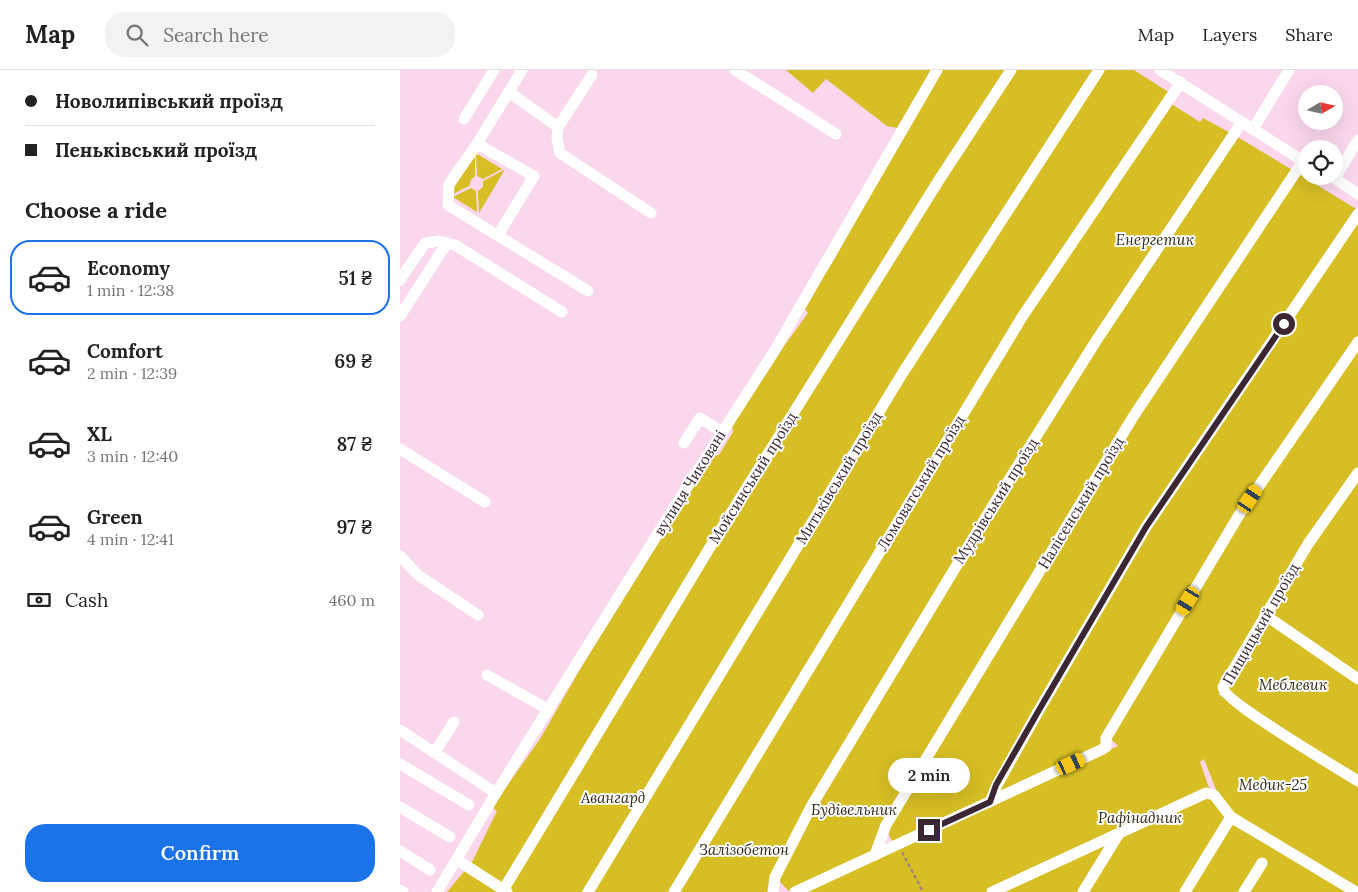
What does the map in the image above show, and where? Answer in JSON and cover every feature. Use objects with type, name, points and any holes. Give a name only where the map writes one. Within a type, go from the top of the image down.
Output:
[{"type":"street","points":[[464,119],[494,70]]},
{"type":"street","points":[[522,70],[477,144],[449,184],[448,205],[588,291]]},
{"type":"street","points":[[735,70],[836,134]]},
{"type":"street","name":"вулиця Чиковані","points":[[437,892],[496,793],[775,350],[937,70]]},
{"type":"street","name":"Мойсинський проїзд","points":[[504,891],[720,529],[939,180],[1011,70]]},
{"type":"street","name":"Митьківський проїзд","points":[[588,892],[902,374],[1099,70]]},
{"type":"street","points":[[1160,70],[1175,76],[1298,158]]},
{"type":"street","points":[[1253,129],[1289,70]]},
{"type":"street","points":[[592,75],[558,127],[557,138],[560,153],[650,213]]},
{"type":"street","name":"Ломоватський проїзд","points":[[674,892],[1022,316],[1175,76]]},
{"type":"street","points":[[508,92],[558,127]]},
{"type":"street","name":"Мудрівський проїзд","points":[[773,892],[775,877],[808,813],[995,502],[1096,341],[1242,122]]},
{"type":"street","points":[[1343,162],[1358,140]]},
{"type":"street","points":[[477,144],[534,176],[498,235]]},
{"type":"street","name":"Налісенський проїзд","points":[[875,855],[886,825],[1133,417],[1298,172]]},
{"type":"street","points":[[1343,184],[1358,194]]},
{"type":"street","points":[[990,802],[996,785],[1146,527],[1358,214]]},
{"type":"street","points":[[400,280],[425,243],[439,241],[455,245],[562,312]]},
{"type":"street","points":[[400,316],[447,243]]},
{"type":"street","points":[[795,892],[899,845],[1106,746],[1106,738],[1239,515],[1358,342]]},
{"type":"street","points":[[684,443],[700,418],[722,432]]},
{"type":"street","points":[[400,449],[484,502]]},
{"type":"street","name":"Пищицький проїзд","points":[[1358,473],[1308,544],[1223,687],[1223,692],[1283,736],[1358,781]]},
{"type":"street","points":[[400,556],[418,575],[478,616]]},
{"type":"street","points":[[1265,615],[1358,678]]},
{"type":"street","points":[[488,675],[549,710]]},
{"type":"street","points":[[435,752],[454,722]]},
{"type":"street","points":[[400,730],[496,793]]},
{"type":"street","points":[[400,764],[469,806]]},
{"type":"street","points":[[992,892],[1206,793],[1214,795],[1230,817],[1356,892]]},
{"type":"street","points":[[400,807],[450,837]]},
{"type":"street","points":[[1185,892],[1230,817]]},
{"type":"street","points":[[1083,892],[1118,835]]},
{"type":"street","points":[[400,851],[430,870]]},
{"type":"street","points":[[457,860],[504,891]]},
{"type":"street","points":[[1244,892],[1262,863]]},
{"type":"path","points":[[899,845],[923,892]]},
{"type":"green space","points":[[786,70],[932,70],[897,128],[887,126],[826,79],[813,93]]},
{"type":"green space","points":[[940,70],[1134,70],[1170,93],[1170,103],[1200,122],[1203,118],[1298,174],[1298,185],[1317,185],[1358,210],[1358,778],[1269,723],[1227,690],[1218,694],[1358,783],[1358,891],[1229,810],[1217,792],[1204,759],[1200,762],[1208,785],[1227,819],[1182,892],[802,892],[1118,746],[1110,738],[1103,744],[894,845],[886,829],[867,856],[790,892],[776,878],[770,892],[447,892],[472,862],[497,811],[492,807],[540,739],[582,666],[712,456],[719,455],[733,432],[732,426],[759,381],[808,313],[805,309],[814,294],[813,292],[834,260]]},
{"type":"green space","points":[[476,155],[502,169],[483,179],[477,176]]},
{"type":"green space","points":[[475,156],[475,176],[469,186],[453,194],[453,189]]},
{"type":"green space","points":[[504,170],[479,213],[478,191],[483,187],[483,181]]},
{"type":"green space","points":[[471,188],[476,191],[477,212],[453,197]]},
{"type":"green space","points":[[1233,825],[1349,892],[1188,892],[1228,828]]},
{"type":"route","points":[[929,830],[990,802],[996,785],[1146,527],[1284,324]]},
{"type":"park label","name":"Енергетик","points":[[1155,240]]},
{"type":"park label","name":"Меблевик","points":[[1293,685]]},
{"type":"park label","name":"Медик-25","points":[[1273,785]]},
{"type":"park label","name":"Авангард","points":[[613,798]]},
{"type":"park label","name":"Будівельник","points":[[854,810]]},
{"type":"park label","name":"Рафінадник","points":[[1140,818]]},
{"type":"park label","name":"Залізобетон","points":[[744,850]]}]
